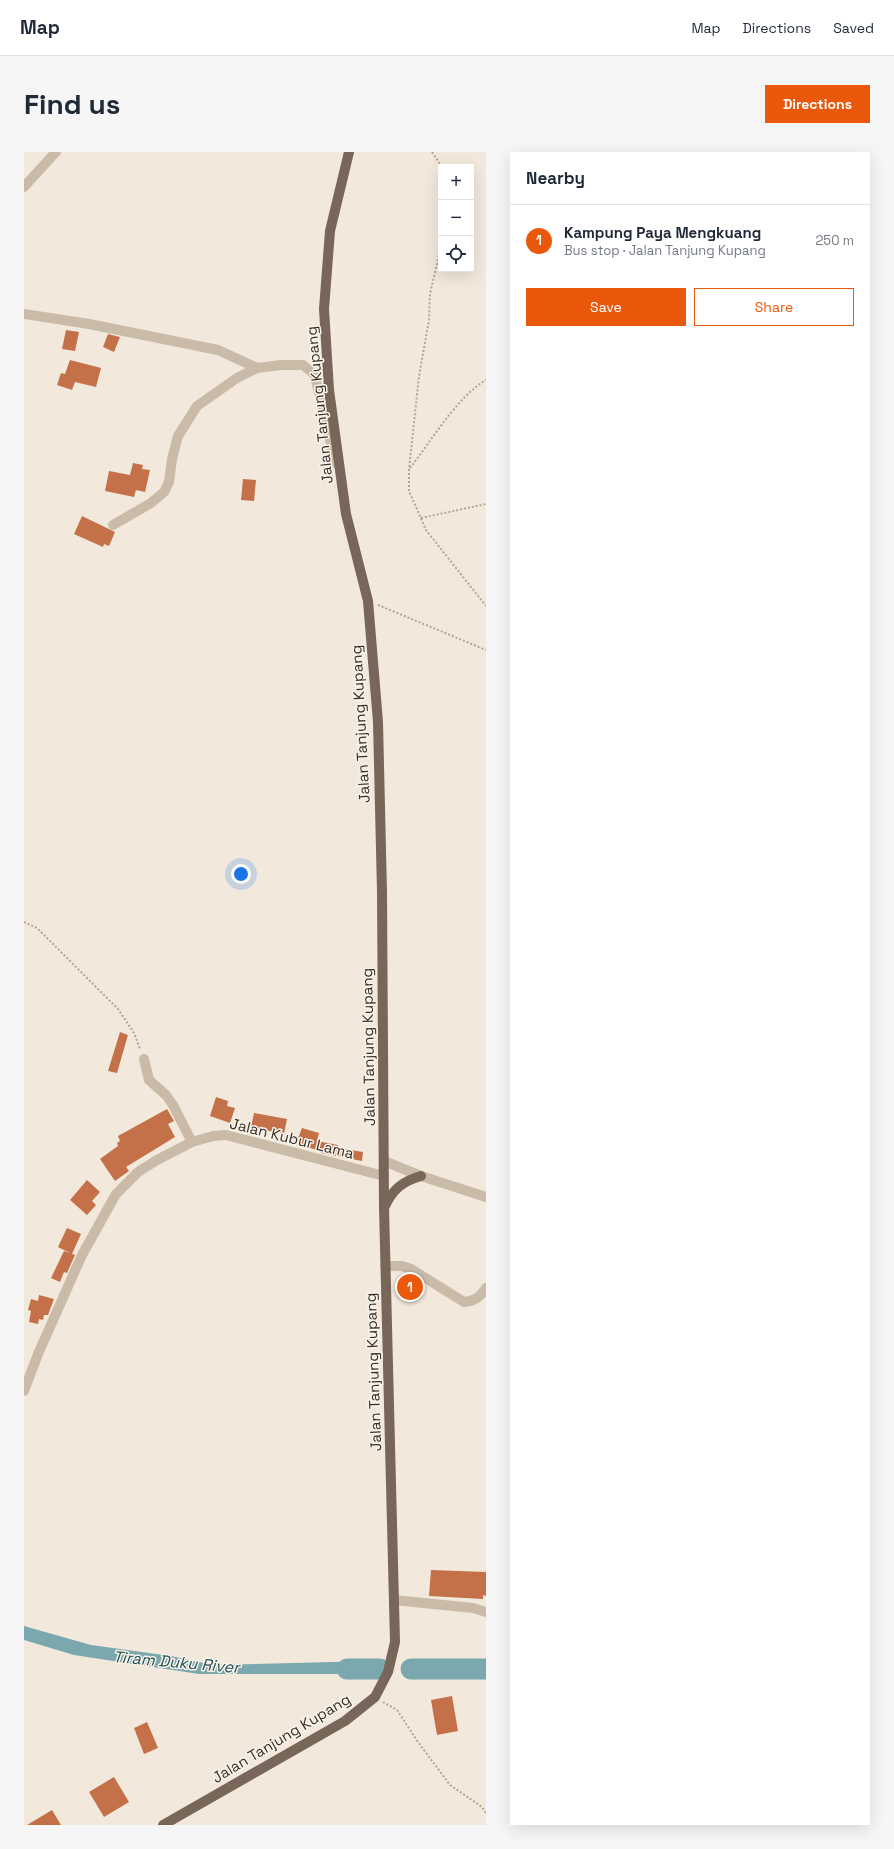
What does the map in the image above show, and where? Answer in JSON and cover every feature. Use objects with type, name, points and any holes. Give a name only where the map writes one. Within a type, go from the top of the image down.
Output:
[{"type":"main road","name":"Jalan Tanjung Kupang","points":[[163,1825],[345,1721],[375,1697],[388,1672],[395,1642],[385,1266],[382,900],[378,722],[368,601],[346,514],[329,390],[324,309],[330,231],[349,152]]},
{"type":"main road","points":[[384,1207],[398,1186],[409,1179],[421,1176]]},
{"type":"street","points":[[24,187],[56,152]]},
{"type":"street","points":[[24,314],[89,324],[218,350],[257,368]]},
{"type":"street","points":[[113,525],[152,503],[164,492],[170,482],[172,459],[178,436],[197,406],[237,378],[257,368],[281,365],[304,365],[314,374],[321,399],[346,514]]},
{"type":"street","points":[[144,1059],[149,1080],[166,1095],[173,1105],[192,1142]]},
{"type":"street","name":"Jalan Kubur Lama","points":[[24,1391],[38,1354],[82,1255],[116,1194],[138,1172],[157,1160],[192,1142],[213,1136],[226,1135],[384,1176]]},
{"type":"street","points":[[384,1161],[421,1176],[486,1197]]},
{"type":"street","points":[[385,1266],[402,1266],[411,1269],[464,1302],[471,1302],[478,1299],[486,1288]]},
{"type":"street","points":[[394,1600],[473,1608],[486,1612]]},
{"type":"path","points":[[432,152],[440,164]]},
{"type":"path","points":[[440,236],[439,255],[430,294],[429,320],[418,376],[409,469],[409,491],[426,530],[486,606]]},
{"type":"path","points":[[409,469],[455,407],[473,388],[486,380]]},
{"type":"path","points":[[421,518],[486,504]]},
{"type":"path","points":[[368,601],[486,650]]},
{"type":"path","points":[[24,922],[37,928],[118,1009],[134,1033],[144,1059]]},
{"type":"path","points":[[375,1697],[397,1710],[418,1742],[450,1785],[482,1807],[486,1808]]},
{"type":"path","points":[[482,1807],[486,1813]]},
{"type":"water","points":[[24,1626],[91,1645],[171,1656],[213,1665],[373,1661],[376,1674],[199,1674],[74,1655],[24,1640]]},
{"type":"building","points":[[66,330],[79,332],[75,351],[62,349]]},
{"type":"building","points":[[108,334],[120,337],[114,352],[103,347]]},
{"type":"building","points":[[70,360],[101,368],[96,387],[75,382],[72,390],[57,385],[61,373],[65,374]]},
{"type":"building","points":[[133,463],[143,465],[142,469],[150,470],[145,492],[136,490],[134,497],[105,491],[109,471],[130,475]]},
{"type":"building","points":[[243,479],[256,480],[254,501],[241,500]]},
{"type":"building","points":[[82,516],[115,532],[109,546],[104,544],[103,547],[74,534]]},
{"type":"building","points":[[120,1032],[128,1035],[117,1073],[108,1071]]},
{"type":"building","points":[[216,1097],[228,1101],[227,1106],[235,1108],[230,1123],[210,1116]]},
{"type":"building","points":[[167,1109],[174,1121],[168,1124],[175,1137],[126,1167],[129,1171],[115,1181],[100,1159],[118,1146],[117,1143],[120,1141],[118,1136]]},
{"type":"building","points":[[254,1113],[287,1119],[284,1134],[251,1127]]},
{"type":"building","points":[[302,1128],[319,1133],[317,1141],[338,1145],[338,1148],[363,1152],[362,1161],[321,1153],[321,1151],[296,1144]]},
{"type":"building","points":[[87,1180],[100,1192],[92,1201],[96,1205],[87,1215],[70,1200]]},
{"type":"building","points":[[67,1228],[81,1234],[72,1254],[58,1247]]},
{"type":"building","points":[[64,1251],[75,1255],[67,1273],[64,1272],[60,1282],[51,1278]]},
{"type":"building","points":[[39,1295],[54,1299],[48,1315],[44,1315],[43,1320],[39,1319],[38,1324],[29,1322],[31,1311],[28,1310],[31,1299],[38,1301]]},
{"type":"building","points":[[431,1570],[486,1572],[486,1596],[483,1595],[483,1599],[429,1596]]},
{"type":"building","points":[[452,1696],[458,1731],[437,1735],[431,1700]]},
{"type":"building","points":[[147,1722],[158,1748],[144,1754],[134,1728]]},
{"type":"building","points":[[114,1777],[129,1802],[104,1817],[89,1792]]},
{"type":"building","points":[[52,1810],[61,1825],[27,1825]]},
{"type":"waterway","name":"Tiram Duku River","points":[[347,1669],[380,1669]]},
{"type":"waterway","name":"Tiram Duku River","points":[[411,1669],[486,1669]]},
{"type":"place","name":"Kampung Paya Mengkuang","points":[[410,1287]]}]
